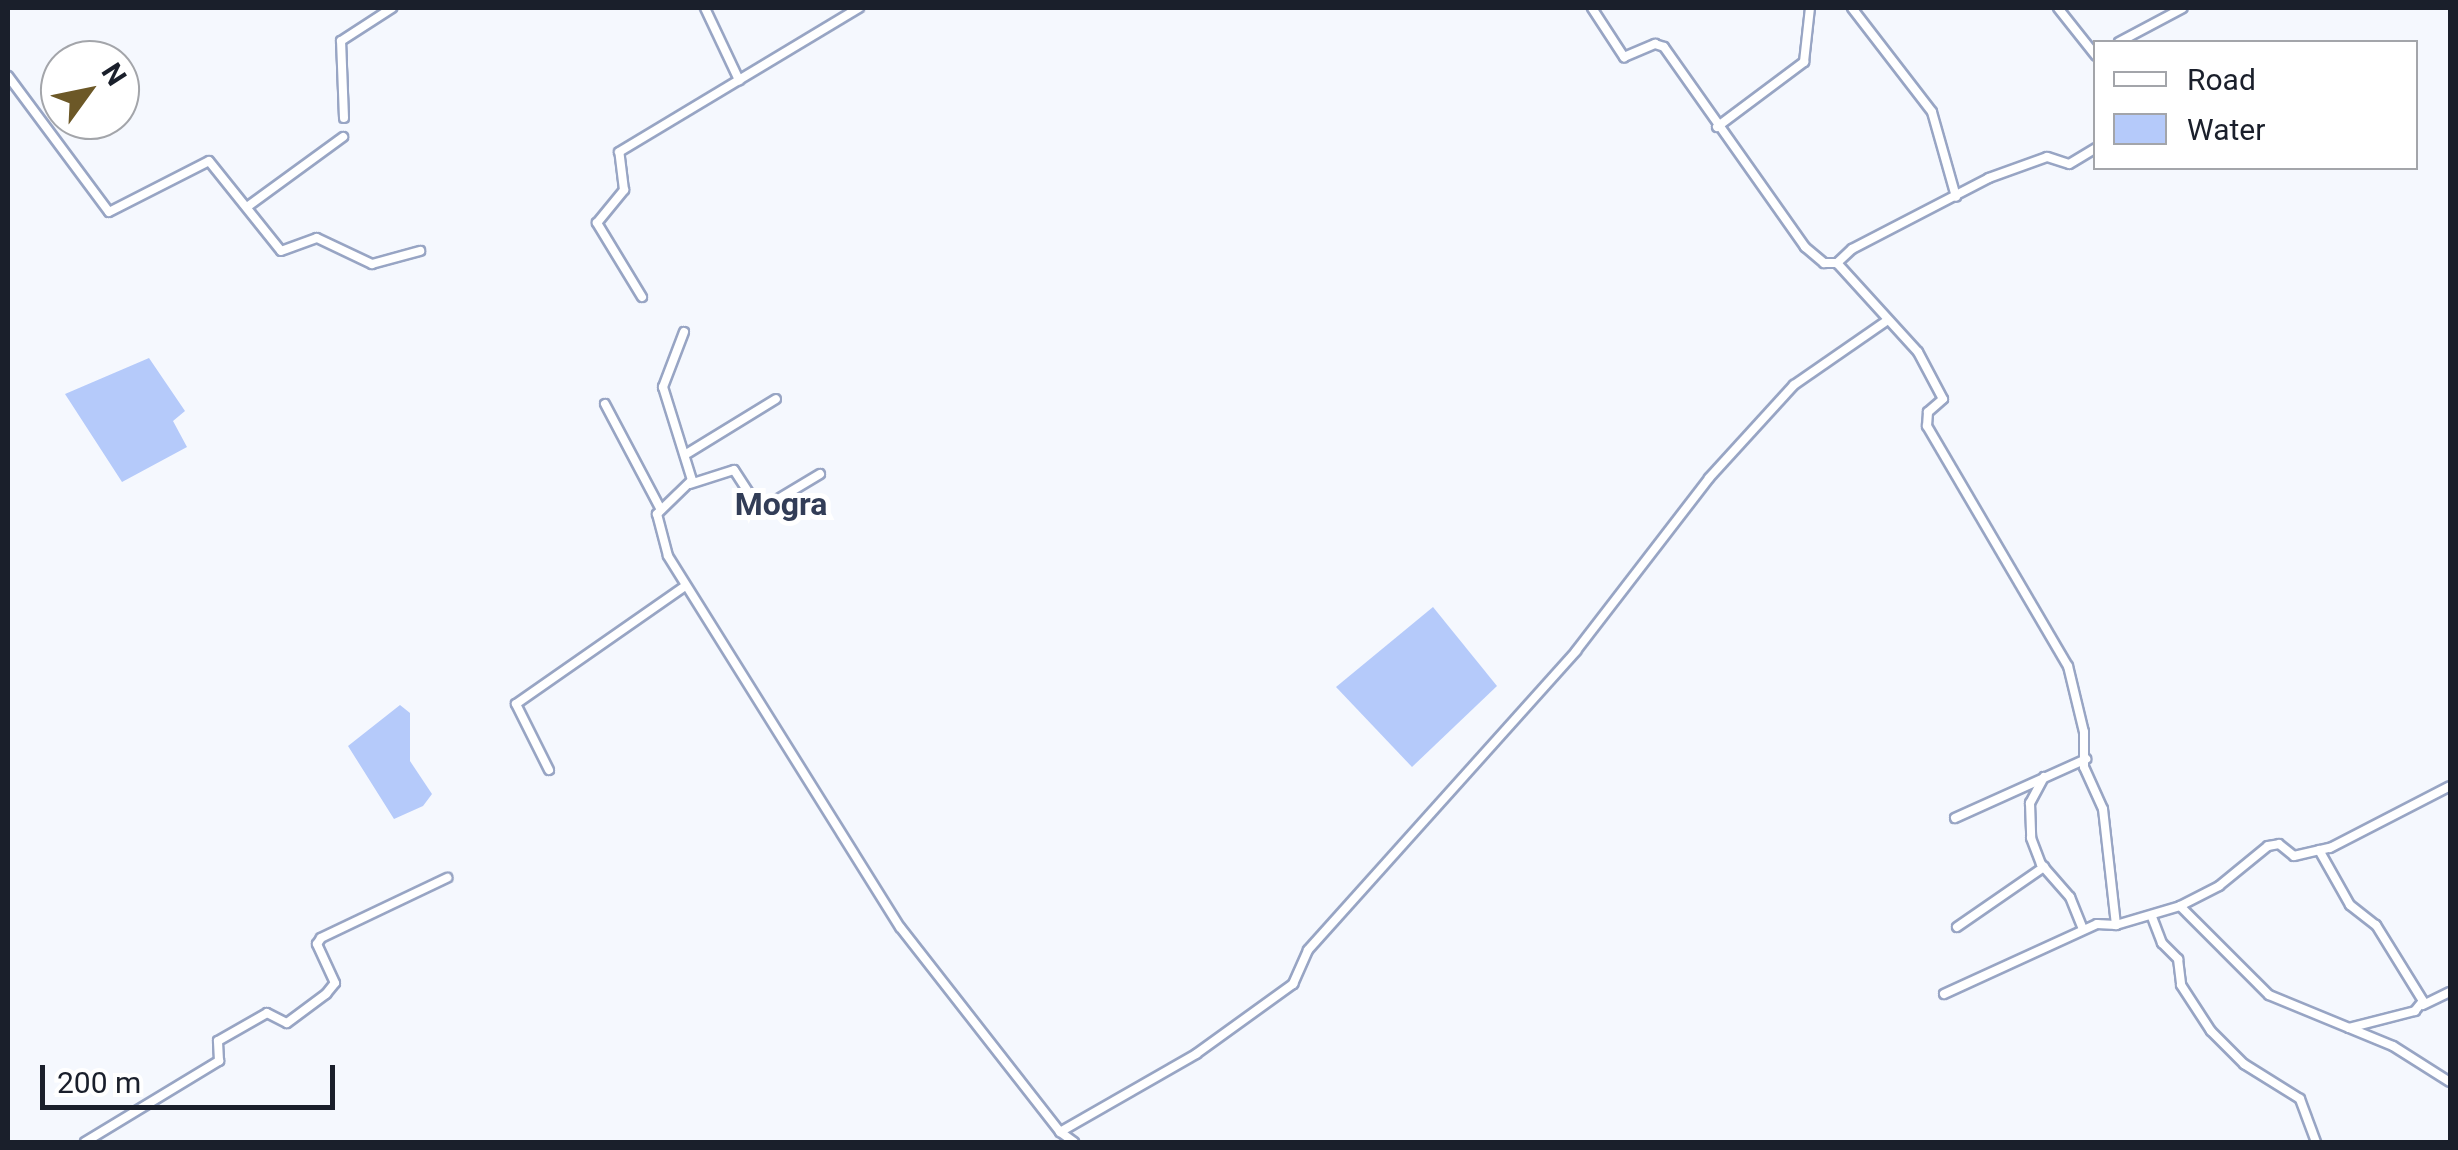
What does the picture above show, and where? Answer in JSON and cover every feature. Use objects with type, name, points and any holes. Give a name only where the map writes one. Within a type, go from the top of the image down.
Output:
[{"type":"street","points":[[344,118],[342,41],[392,8]]},
{"type":"street","points":[[706,8],[738,80]]},
{"type":"street","points":[[642,297],[597,224],[624,190],[620,152],[859,8]]},
{"type":"street","points":[[1592,8],[1624,57],[1655,44],[1664,47],[1805,247],[1824,263],[1838,264],[1885,322]]},
{"type":"street","points":[[1717,127],[1804,62],[1810,8]]},
{"type":"street","points":[[1852,8],[1932,112],[1956,197]]},
{"type":"street","points":[[2058,8],[2093,53]]},
{"type":"street","points":[[2123,40],[2183,8]]},
{"type":"street","points":[[8,76],[108,212],[204,161],[214,164],[281,251],[318,238],[372,264],[420,251]]},
{"type":"street","points":[[247,207],[342,137]]},
{"type":"street","points":[[1838,264],[1852,250],[2042,158],[2070,164],[2093,150]]},
{"type":"street","points":[[1060,1132],[1196,1054],[1293,984],[1308,950],[1576,651],[1709,478],[1794,385],[1892,319],[1944,400],[1928,412],[1927,426],[2068,666],[2111,856],[2116,925]]},
{"type":"street","points":[[684,332],[664,386],[688,453],[690,484]]},
{"type":"street","points":[[688,453],[776,399]]},
{"type":"street","points":[[605,404],[660,508],[656,528],[684,587],[900,927],[1060,1132],[1074,1142]]},
{"type":"street","points":[[660,508],[690,484],[734,470],[760,510],[820,474]]},
{"type":"street","points":[[550,770],[514,706],[684,587]]},
{"type":"street","points":[[1955,818],[2086,759]]},
{"type":"street","points":[[2044,776],[2030,811],[2030,838],[2044,868],[2070,897],[2083,930]]},
{"type":"street","points":[[1944,994],[2083,930],[2168,913],[2218,886],[2268,846],[2280,844],[2294,856],[2320,850],[2450,786]]},
{"type":"street","points":[[2320,850],[2350,905],[2376,925],[2423,1005]]},
{"type":"street","points":[[1957,927],[2044,868]]},
{"type":"street","points":[[85,1142],[219,1061],[218,1041],[267,1012],[287,1023],[326,994],[335,983],[317,944],[321,938],[447,878]]},
{"type":"street","points":[[2180,906],[2269,996],[2349,1028],[2450,1082]]},
{"type":"street","points":[[2153,917],[2162,943],[2178,958],[2181,985],[2211,1031],[2244,1064],[2300,1099],[2316,1142]]},
{"type":"street","points":[[2349,1028],[2423,1005],[2450,992]]},
{"type":"water","points":[[149,358],[185,411],[173,421],[187,447],[122,482],[65,394]]},
{"type":"water","points":[[1433,607],[1497,686],[1412,767],[1336,687]]},
{"type":"water","points":[[400,705],[410,713],[410,761],[432,794],[423,806],[394,819],[348,746]]},
{"type":"district","name":"Mogra","points":[[781,504]]}]
